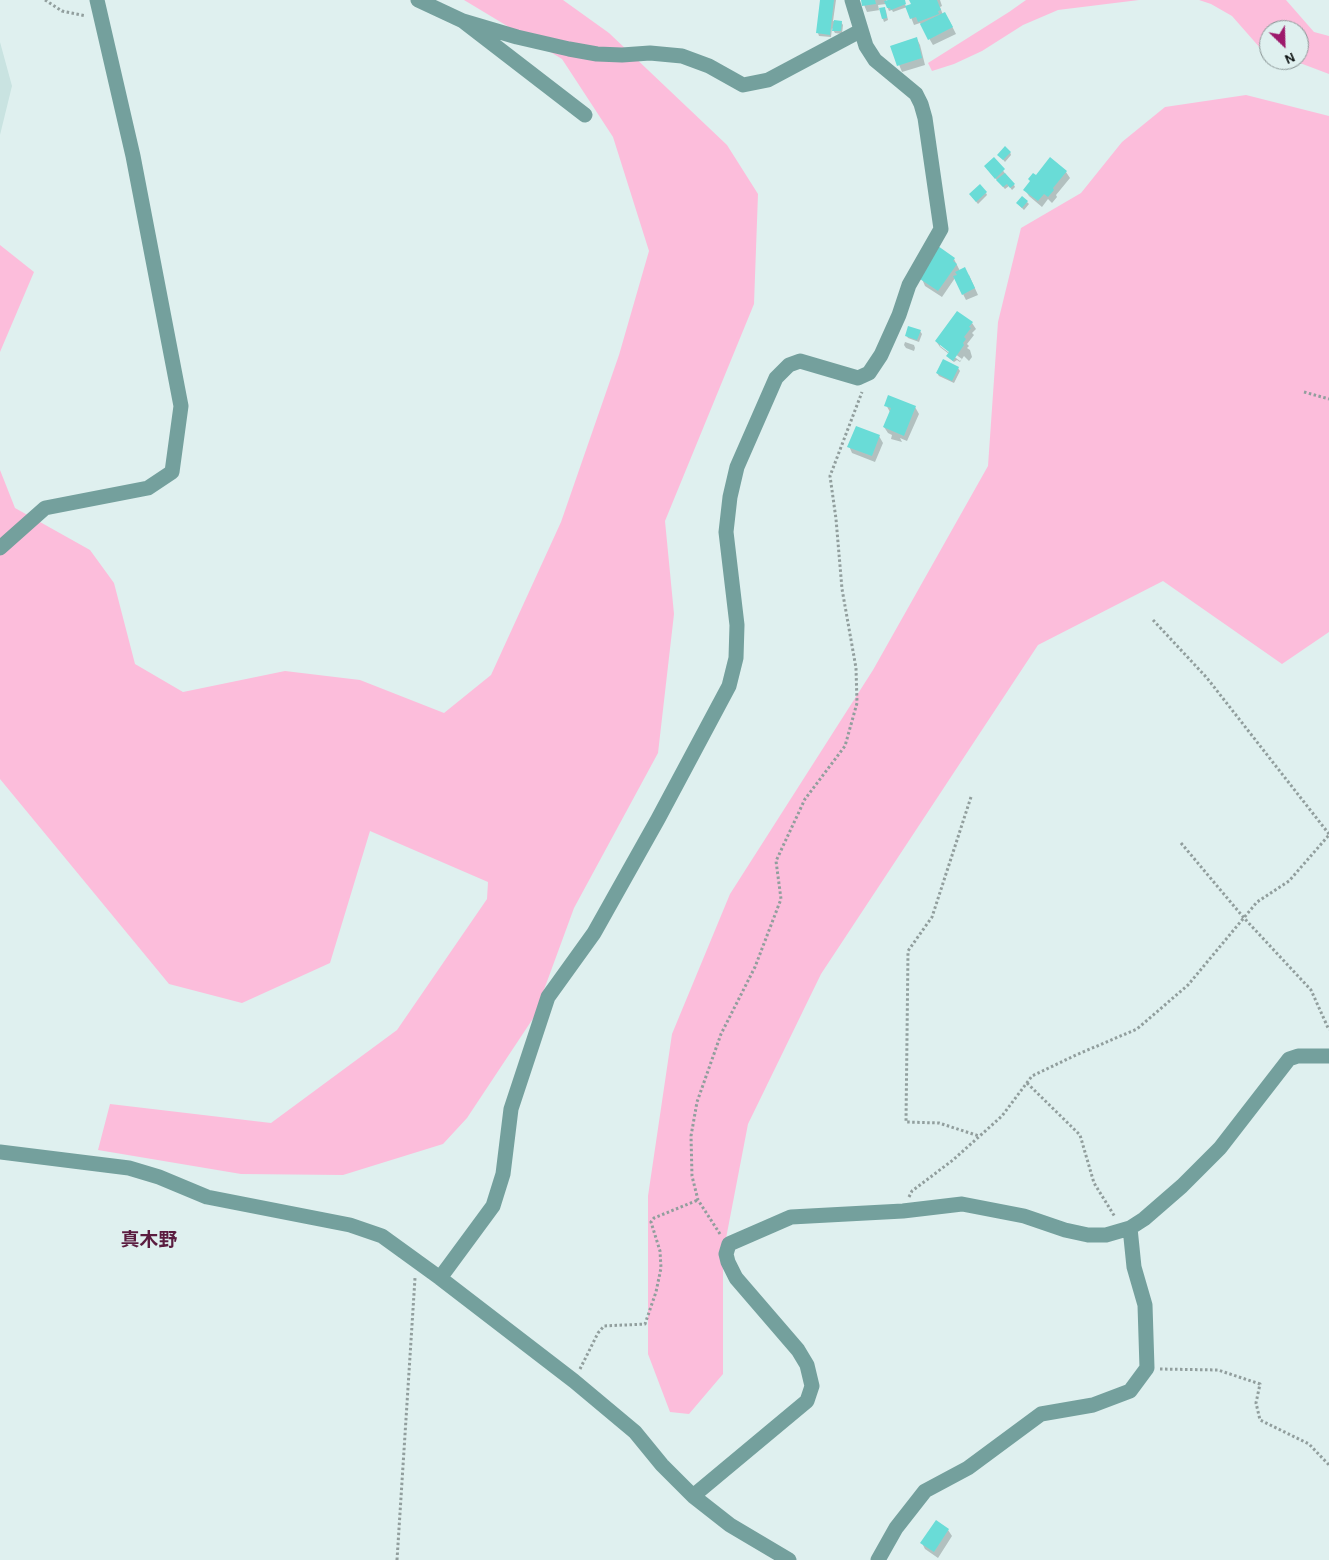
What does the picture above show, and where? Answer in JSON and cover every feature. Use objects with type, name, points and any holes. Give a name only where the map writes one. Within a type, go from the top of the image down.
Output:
[{"type":"street","points":[[0,548],[46,508],[148,488],[172,472],[181,406],[133,156],[97,0]]},
{"type":"street","points":[[418,0],[463,21],[517,37],[569,49],[596,54],[650,53],[682,56],[709,66],[743,85],[768,80],[860,31]]},
{"type":"street","points":[[440,1278],[493,1206],[503,1174],[511,1108],[548,997],[594,933],[729,686],[736,658],[737,625],[726,532],[730,497],[737,467],[776,378],[789,365],[800,361],[858,378],[869,373],[900,315],[909,285],[941,229],[922,104],[916,94],[876,60],[866,46],[852,0]]},
{"type":"street","points":[[463,21],[585,115]]},
{"type":"street","points":[[693,1496],[807,1401],[812,1386],[807,1366],[798,1350],[736,1278],[726,1254],[729,1244],[791,1217],[903,1211],[962,1204],[1024,1216],[1088,1235],[1106,1235],[1126,1229],[1144,1219],[1182,1186],[1220,1148],[1289,1059],[1298,1056],[1329,1056]]},
{"type":"street","points":[[0,1152],[129,1168],[159,1177],[207,1197],[350,1225],[382,1236],[574,1381],[635,1432],[662,1465],[693,1496],[730,1525],[789,1560]]},
{"type":"street","points":[[878,1560],[896,1528],[925,1492],[968,1468],[1041,1414],[1093,1405],[1130,1391],[1147,1368],[1145,1304],[1134,1267],[1126,1229]]},
{"type":"path","points":[[45,0],[62,11],[102,19]]},
{"type":"path","points":[[729,1244],[716,1230],[698,1200],[692,1176],[691,1136],[697,1102],[721,1034],[755,967],[781,899],[776,860],[805,799],[845,746],[857,703],[856,668],[842,589],[830,476],[869,373]]},
{"type":"path","points":[[1304,392],[1329,399]]},
{"type":"path","points":[[903,1211],[912,1191],[953,1160],[1002,1116],[1032,1076],[1137,1029],[1188,985],[1257,902],[1289,881],[1329,835],[1207,678],[1153,620]]},
{"type":"path","points":[[971,797],[932,917],[908,951],[906,1122],[939,1123],[979,1137]]},
{"type":"path","points":[[1181,842],[1244,918],[1311,990],[1329,1030]]},
{"type":"path","points":[[1027,1083],[1080,1135],[1094,1183],[1126,1229]]},
{"type":"path","points":[[574,1381],[598,1333],[604,1326],[645,1324],[656,1292],[661,1268],[660,1251],[651,1222],[654,1218],[698,1200]]},
{"type":"path","points":[[397,1560],[416,1260]]},
{"type":"path","points":[[1147,1368],[1218,1370],[1260,1384],[1256,1403],[1260,1420],[1309,1444],[1329,1465]]},
{"type":"shaded area","points":[[464,0],[563,0],[609,33],[727,145],[758,194],[754,304],[665,521],[674,614],[658,753],[574,908],[534,1017],[467,1118],[443,1144],[343,1175],[241,1174],[98,1150],[110,1104],[271,1123],[397,1030],[487,899],[488,882],[370,831],[330,963],[242,1003],[169,984],[0,779],[0,470],[15,508],[90,550],[114,583],[135,664],[183,692],[285,671],[360,680],[444,713],[491,675],[561,522],[619,355],[649,251],[613,137],[562,59]]},
{"type":"shaded area","points":[[1026,0],[1139,0],[1058,10],[1023,25],[982,51],[954,64],[932,71],[928,63]]},
{"type":"shaded area","points":[[1199,0],[1286,0],[1304,20],[1259,20],[1259,47],[1232,16],[1211,4]]},
{"type":"shaded area","points":[[1309,26],[1314,32],[1329,36],[1329,74],[1309,66]]},
{"type":"shaded area","points":[[0,42],[12,86],[0,135]]},
{"type":"shaded area","points":[[1246,95],[1329,116],[1329,632],[1282,664],[1163,581],[1038,645],[821,974],[748,1124],[723,1254],[723,1374],[689,1414],[670,1412],[648,1354],[648,1196],[672,1034],[730,894],[873,670],[988,466],[998,322],[1021,228],[1081,193],[1122,142],[1165,107]]},
{"type":"shaded area","points":[[0,245],[34,272],[0,352]]},
{"type":"building","points":[[820,0],[834,0],[830,35],[816,33]]},
{"type":"building","points":[[861,0],[875,0],[876,4],[862,6]]},
{"type":"building","points":[[905,0],[906,4],[891,10],[887,8],[884,1]]},
{"type":"building","points":[[909,0],[937,0],[941,10],[938,11],[939,14],[918,22],[916,17],[910,19],[905,6],[911,4]]},
{"type":"building","points":[[885,7],[887,18],[882,19],[879,8]]},
{"type":"building","points":[[945,12],[953,27],[928,40],[920,24]]},
{"type":"building","points":[[834,20],[842,21],[841,31],[832,31]]},
{"type":"building","points":[[917,37],[922,58],[897,66],[890,46]]},
{"type":"building","points":[[1005,146],[1011,152],[1003,160],[997,155]]},
{"type":"building","points":[[994,157],[1005,169],[995,179],[984,166]]},
{"type":"building","points":[[1050,157],[1067,171],[1048,197],[1044,194],[1038,201],[1023,190],[1030,181],[1028,179],[1033,173],[1036,175]]},
{"type":"building","points":[[1005,173],[1015,184],[1010,188],[1007,184],[1003,187],[996,180]]},
{"type":"building","points":[[980,184],[987,192],[976,202],[969,194]]},
{"type":"building","points":[[1022,196],[1028,201],[1022,208],[1016,203]]},
{"type":"building","points":[[938,246],[955,258],[953,261],[957,264],[938,291],[920,279]]},
{"type":"building","points":[[965,267],[975,288],[962,295],[953,276],[957,275],[955,272]]},
{"type":"building","points":[[957,311],[973,322],[964,337],[966,339],[963,343],[964,345],[953,361],[946,356],[949,352],[935,341]]},
{"type":"building","points":[[908,326],[921,330],[917,340],[905,336]]},
{"type":"building","points":[[943,359],[959,367],[952,381],[936,373]]},
{"type":"building","points":[[888,395],[916,406],[904,436],[883,427],[891,408],[884,406]]},
{"type":"building","points":[[856,426],[880,435],[872,456],[847,447]]},
{"type":"building","points":[[936,1520],[949,1529],[934,1552],[920,1543]]},
{"type":"district","name":"真木野","points":[[149,1241]]}]
